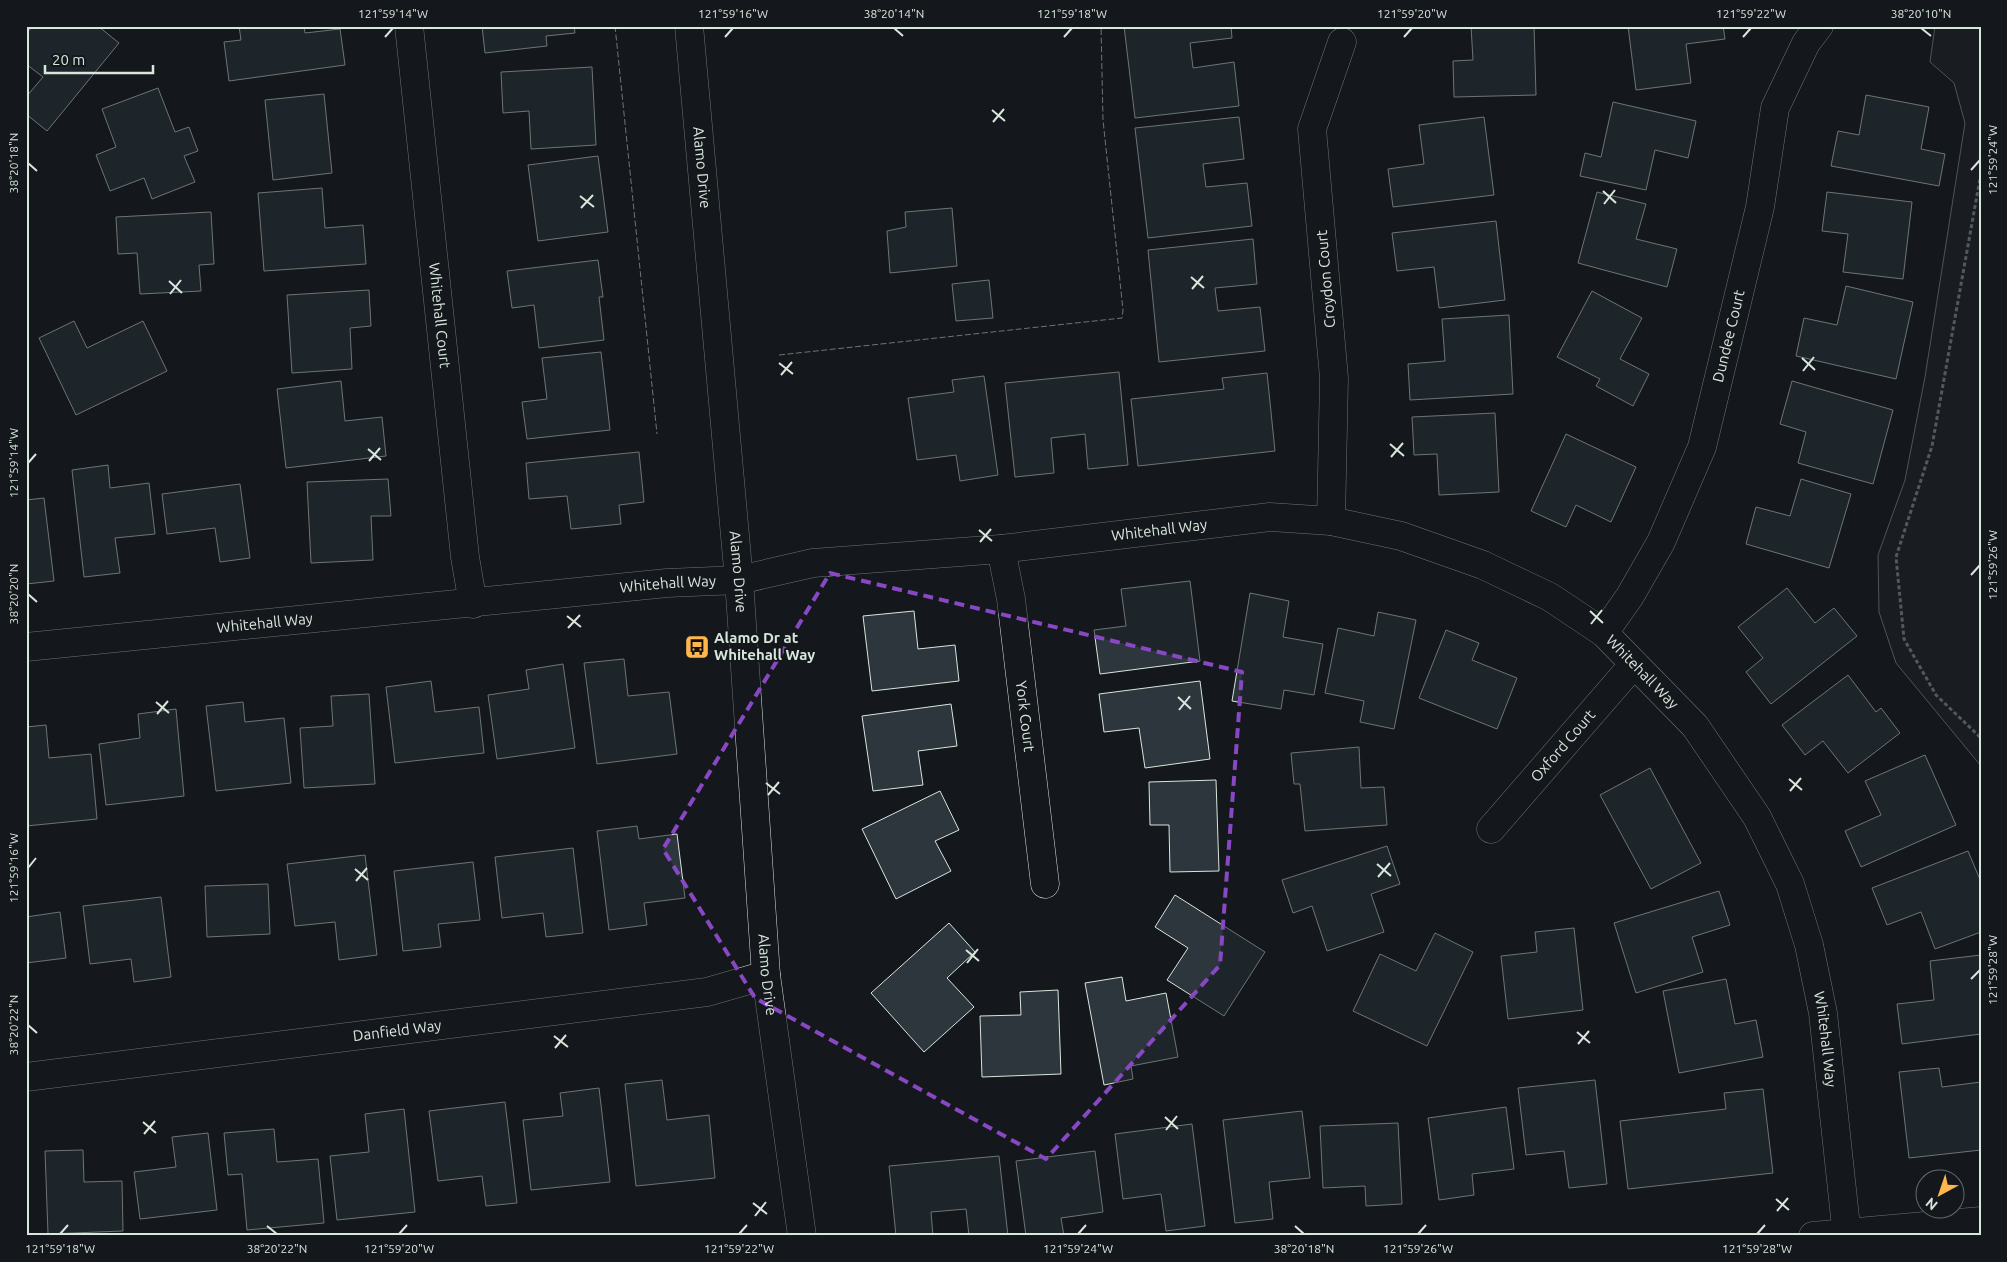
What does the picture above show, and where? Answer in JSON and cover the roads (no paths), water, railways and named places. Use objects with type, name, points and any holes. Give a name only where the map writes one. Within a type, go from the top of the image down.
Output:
[{"type":"street","name":"Whitehall Court","points":[[410,26],[472,604]]},
{"type":"street","name":"Alamo Drive","points":[[689,26],[739,580],[766,975],[802,1236]]},
{"type":"street","name":"Dundee Court","points":[[1604,633],[1630,596],[1661,542],[1702,447],[1760,208],[1776,108],[1806,44],[1819,26]]},
{"type":"street","name":"Croydon Court","points":[[1331,521],[1334,378],[1312,129],[1342,42]]},
{"type":"street","name":"Whitehall Way","points":[[26,647],[667,584],[739,580],[813,564],[1001,549],[1270,517],[1331,521],[1401,536],[1484,565],[1550,597],[1604,633],[1695,726],[1757,817],[1790,884],[1809,945],[1823,1013],[1846,1234]]},
{"type":"street","name":"York Court","points":[[1001,549],[1011,599],[1045,884]]},
{"type":"street","name":"Oxford Court","points":[[1491,829],[1634,664]]},
{"type":"street","name":"Danfield Way","points":[[26,1077],[707,992],[766,975]]},
{"type":"street","points":[[1813,1236],[1981,1221]]},
{"type":"place","name":"Alamo Dr at Whitehall Way","points":[[697,647]]}]
